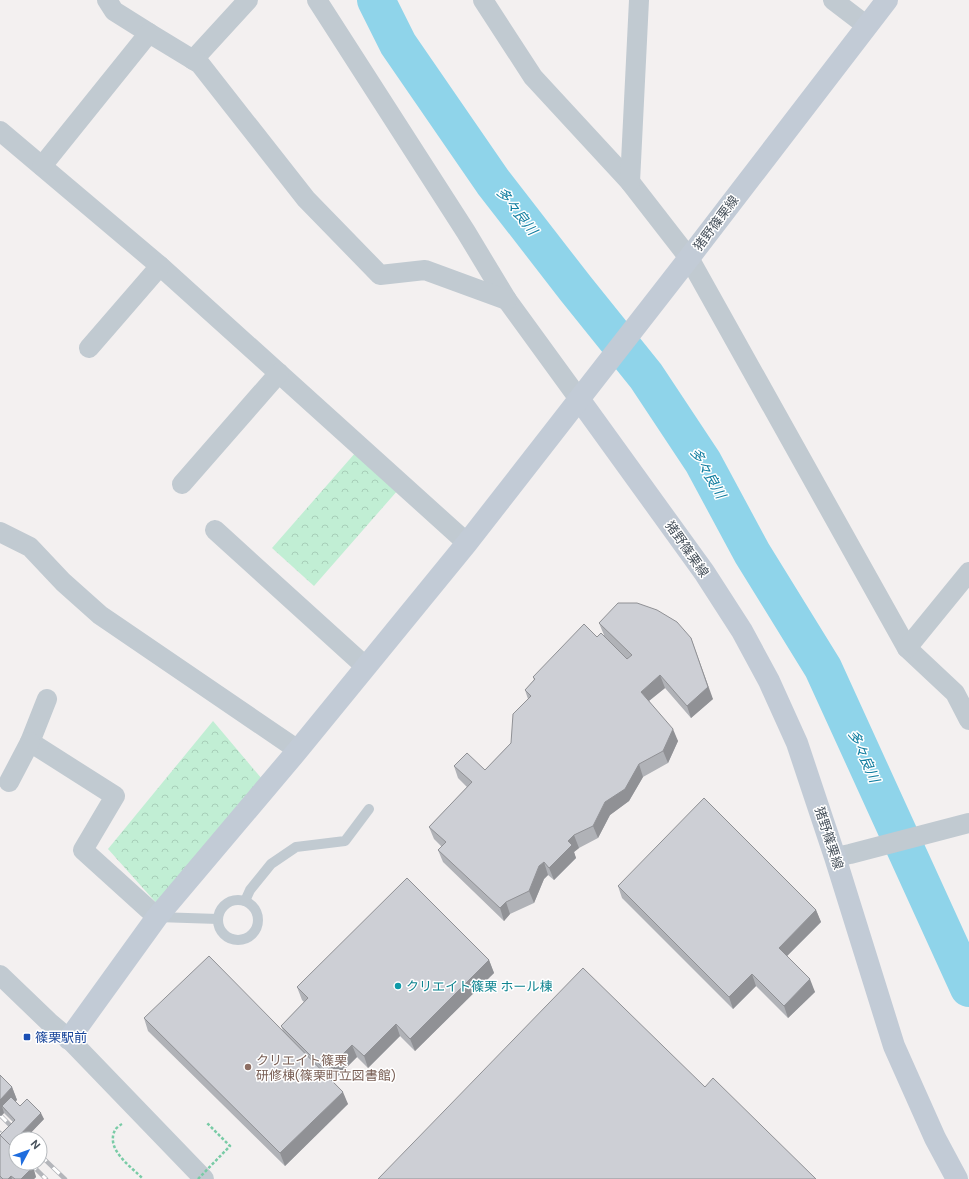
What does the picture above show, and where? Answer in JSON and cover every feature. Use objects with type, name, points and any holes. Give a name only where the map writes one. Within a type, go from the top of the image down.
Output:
[{"type":"main road","name":"猪野篠栗線","points":[[887,0],[686,262],[583,393],[704,572],[742,631],[769,681],[797,743],[843,855],[894,1046],[935,1138],[957,1179]]},
{"type":"main road","points":[[69,1039],[157,917],[366,667],[467,542],[583,393]]},
{"type":"street","points":[[107,0],[114,11],[200,64],[306,199],[380,275],[425,270],[507,300]]},
{"type":"street","points":[[193,60],[248,0]]},
{"type":"street","points":[[317,0],[466,232],[507,300],[583,393]]},
{"type":"street","points":[[483,0],[533,77],[630,182],[686,262],[907,648],[955,693],[969,720]]},
{"type":"street","points":[[630,182],[638,0]]},
{"type":"street","points":[[833,0],[867,26]]},
{"type":"street","points":[[42,166],[150,33]]},
{"type":"street","points":[[0,131],[160,266],[467,542]]},
{"type":"street","points":[[89,348],[160,266]]},
{"type":"street","points":[[182,484],[279,373]]},
{"type":"street","points":[[215,530],[366,667]]},
{"type":"street","points":[[0,532],[30,547],[63,582],[100,615],[298,750]]},
{"type":"street","points":[[907,648],[969,572]]},
{"type":"street","points":[[9,782],[30,742],[47,698]]},
{"type":"street","points":[[30,742],[115,796],[83,850],[157,917]]},
{"type":"street","points":[[843,855],[964,824]]},
{"type":"street","points":[[0,975],[69,1039],[204,1179]]},
{"type":"lane","points":[[245,901],[250,890],[271,864],[296,847],[345,841],[368,809]]},
{"type":"lane","points":[[239,900],[245,901],[251,904],[256,910],[259,923],[257,930],[247,939],[240,941],[233,940],[226,937],[221,932],[218,919],[222,907],[227,903],[239,900]]},
{"type":"lane","points":[[157,917],[218,919]]},
{"type":"path","points":[[136,1109],[115,1130],[113,1143],[115,1150],[143,1179]]},
{"type":"path","points":[[198,1179],[230,1146],[207,1123]]},
{"type":"green space","points":[[356,452],[398,490],[314,586],[272,548]]},
{"type":"green space","points":[[213,721],[262,779],[159,906],[108,849]]},
{"type":"building","points":[[618,603],[637,603],[657,610],[677,622],[691,638],[708,687],[687,706],[660,675],[641,692],[673,729],[663,751],[639,764],[625,789],[605,802],[593,826],[574,835],[568,841],[572,845],[549,868],[544,862],[539,866],[529,891],[506,902],[500,908],[438,850],[446,842],[429,827],[472,782],[454,766],[467,753],[485,770],[511,743],[513,714],[531,696],[525,690],[535,679],[533,677],[584,624],[597,637],[601,633],[627,659],[632,655],[599,623]]},
{"type":"building","points":[[704,798],[816,910],[779,948],[810,979],[784,1006],[752,974],[729,997],[618,886]]},
{"type":"building","name":"クリエイト篠栗 ホール棟","points":[[407,878],[489,960],[410,1039],[396,1024],[364,1056],[352,1045],[326,1071],[281,1026],[308,998],[297,987]]},
{"type":"building","name":"クリエイト篠栗 研修棟(篠栗町立図書館)","points":[[209,956],[343,1092],[280,1153],[144,1018]]},
{"type":"building","points":[[583,968],[705,1087],[713,1078],[816,1179],[378,1179]]},
{"type":"building","points":[[0,1075],[12,1087],[0,1100]]},
{"type":"building","points":[[11,1097],[20,1106],[27,1099],[41,1113],[24,1131],[8,1131],[8,1143],[0,1135],[15,1120],[2,1106]]},
{"type":"building","points":[[0,1135],[8,1143],[8,1171],[29,1171],[21,1179],[15,1179],[11,1176],[8,1179],[3,1179],[0,1176]]},
{"type":"waterway","name":"多々良川","points":[[376,0],[398,44],[493,182],[646,376],[703,462],[752,553],[823,668],[969,988]]},
{"type":"railway","points":[[0,1115],[16,1131]]},
{"type":"railway","points":[[0,1133],[8,1141]]},
{"type":"railway","points":[[48,1163],[65,1179]]},
{"type":"railway","points":[[38,1171],[46,1179]]},
{"type":"place","name":"クリエイト篠栗 ホール棟","points":[[398,986]]},
{"type":"place","name":"篠栗駅前","points":[[27,1037]]},
{"type":"place","name":"クリエイト篠栗 研修棟(篠栗町立図書館)","points":[[248,1067]]}]
